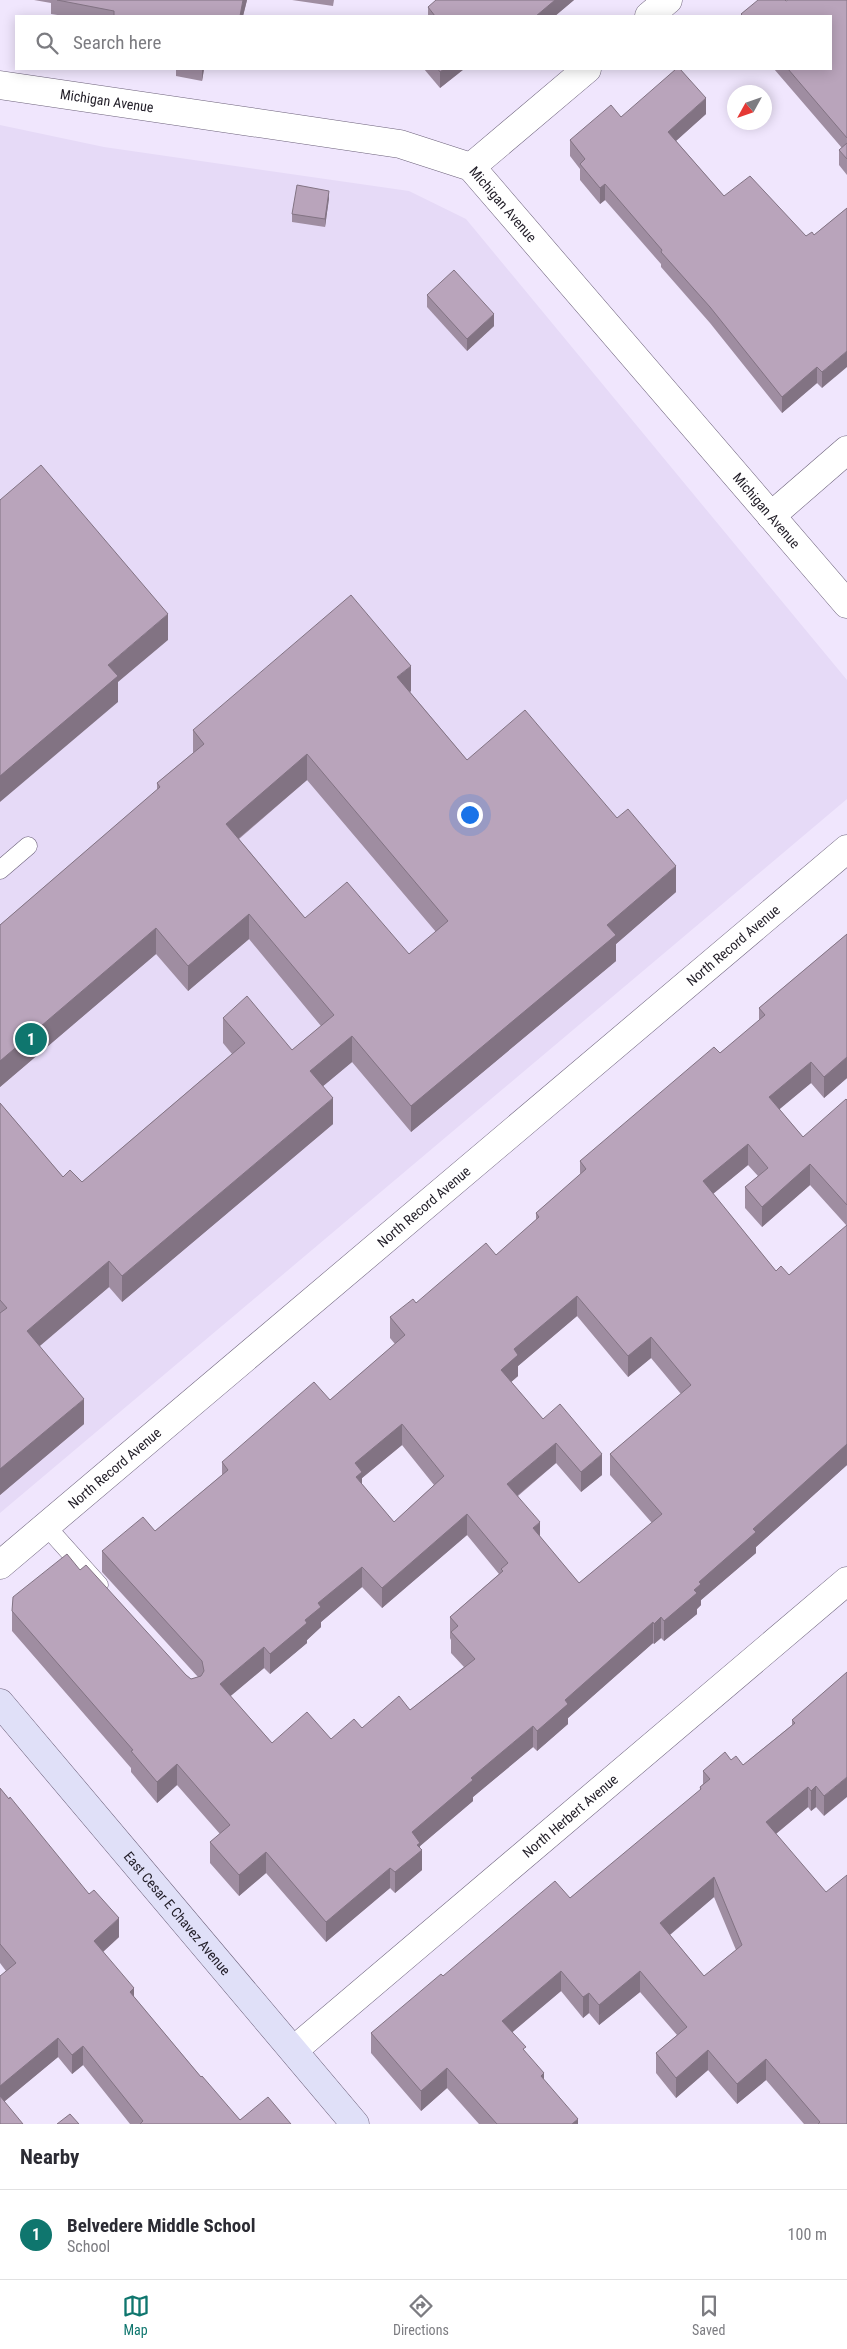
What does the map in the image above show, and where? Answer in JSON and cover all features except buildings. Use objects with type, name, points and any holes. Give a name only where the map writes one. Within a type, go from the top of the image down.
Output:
[{"type":"main road","name":"East Cesar E Chavez Avenue","points":[[0,1703],[355,2124]]},
{"type":"street","points":[[649,15],[668,0]]},
{"type":"street","points":[[471,167],[586,70]]},
{"type":"street","name":"Michigan Avenue","points":[[0,85],[400,144],[471,167],[847,604]]},
{"type":"street","points":[[771,516],[847,450]]},
{"type":"street","name":"North Record Avenue","points":[[0,1565],[847,849]]},
{"type":"street","name":"North Herbert Avenue","points":[[294,2050],[847,1581]]},
{"type":"lane","points":[[0,870],[28,846]]},
{"type":"lane","points":[[46,1526],[108,1595]]},
{"type":"shaded area","points":[[0,125],[104,147],[409,191],[466,219],[847,680],[847,799],[0,1513]]},
{"type":"place","name":"Belvedere Middle School","points":[[31,1039]]}]
